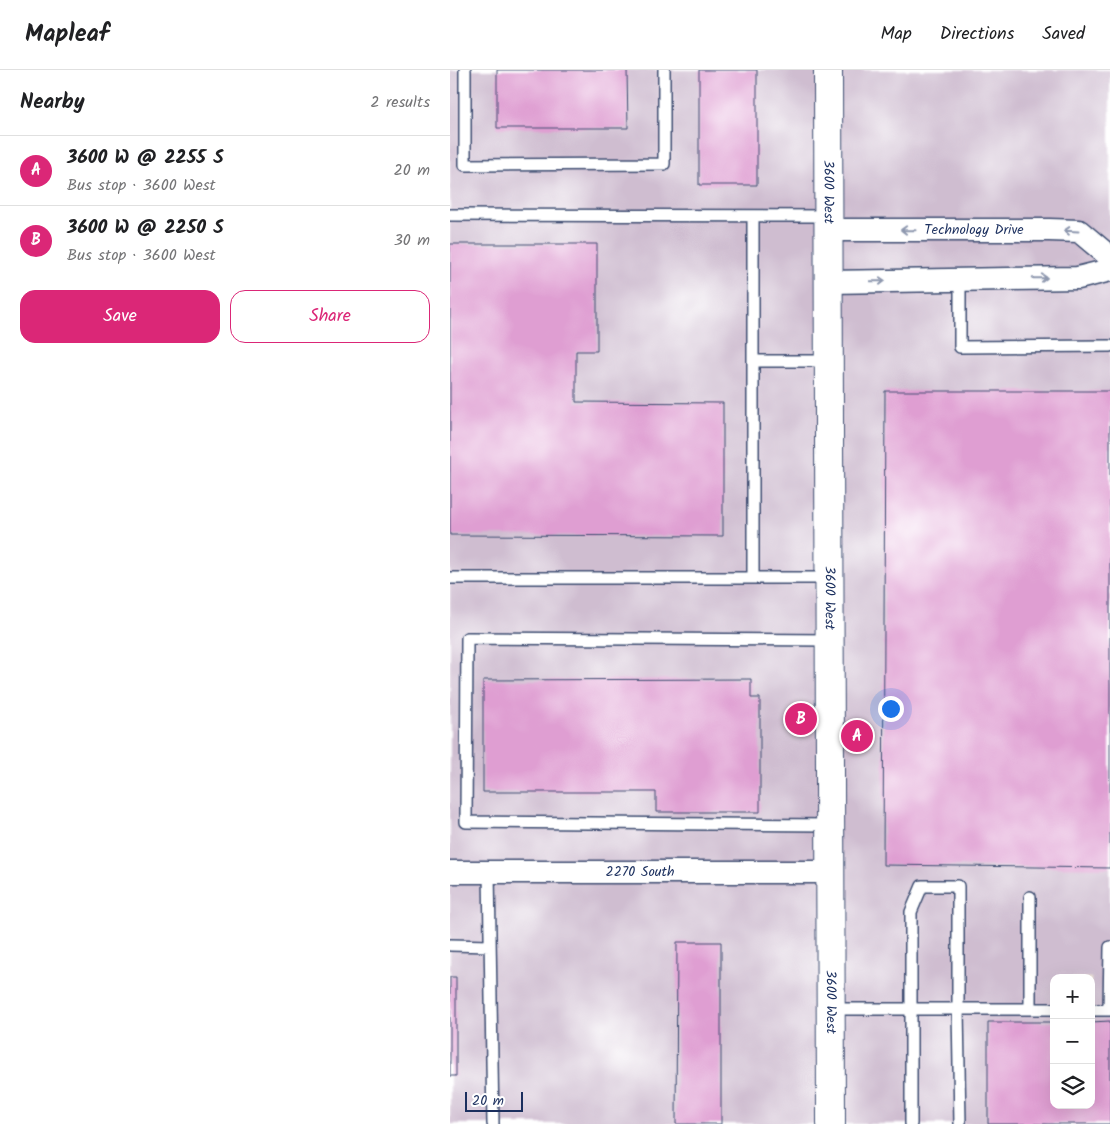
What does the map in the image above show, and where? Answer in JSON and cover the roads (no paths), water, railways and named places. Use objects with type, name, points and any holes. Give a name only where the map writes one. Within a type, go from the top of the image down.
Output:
[{"type":"street","name":"3600 West","points":[[828,70],[831,1124]]},
{"type":"street","name":"Technology Drive","points":[[829,223],[1079,231],[1110,257]]},
{"type":"street","points":[[829,282],[1078,278],[1110,270]]},
{"type":"street","name":"2270 South","points":[[450,872],[830,872]]},
{"type":"lane","points":[[465,70],[465,165],[664,164],[664,70]]},
{"type":"lane","points":[[450,215],[753,216],[829,223]]},
{"type":"lane","points":[[753,216],[753,578]]},
{"type":"lane","points":[[960,280],[960,347],[1110,346]]},
{"type":"lane","points":[[753,361],[829,361]]},
{"type":"lane","points":[[450,578],[830,578]]},
{"type":"lane","points":[[830,640],[467,638],[466,822],[830,825]]},
{"type":"lane","points":[[489,872],[492,1124]]},
{"type":"lane","points":[[911,1124],[911,912],[922,886],[958,886],[960,1124]]},
{"type":"lane","points":[[1030,898],[1030,1009]]},
{"type":"lane","points":[[450,945],[490,946]]},
{"type":"lane","points":[[1095,1010],[1110,1010],[1110,947]]},
{"type":"lane","points":[[830,1009],[1050,1009]]},
{"type":"place","name":"3600 W @ 2250 S","points":[[801,719]]},
{"type":"place","name":"3600 W @ 2255 S","points":[[857,736]]}]
